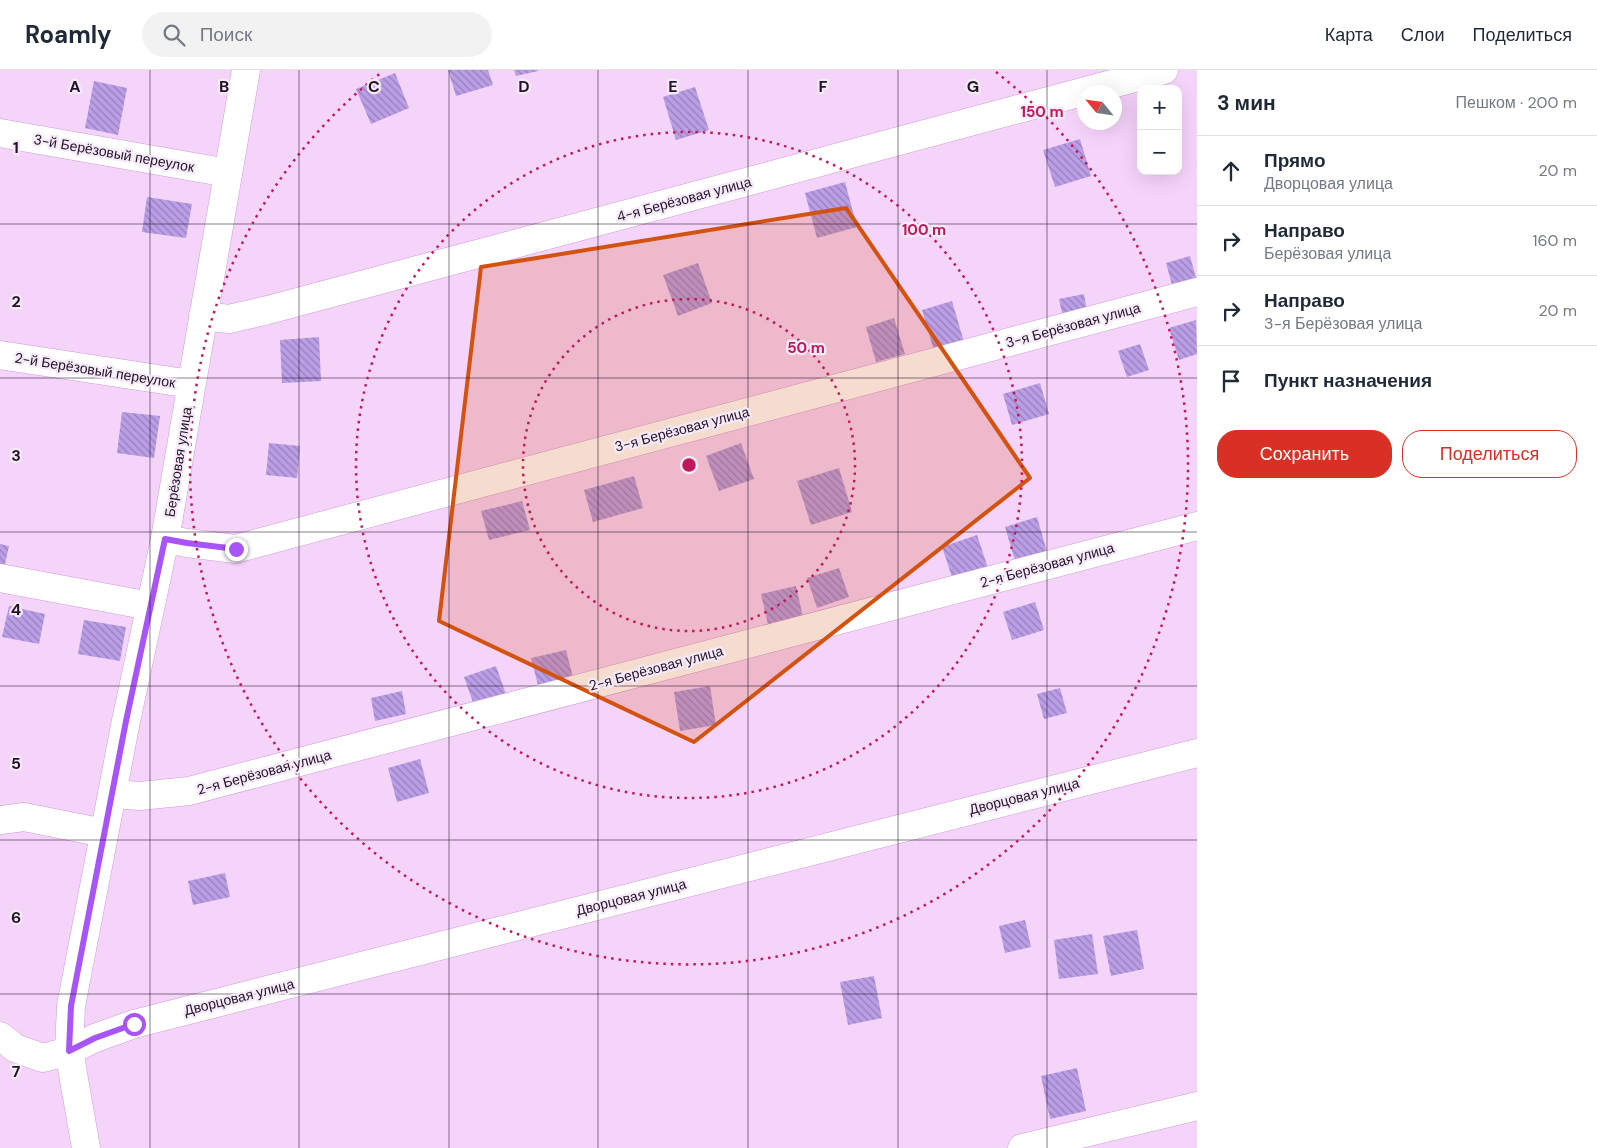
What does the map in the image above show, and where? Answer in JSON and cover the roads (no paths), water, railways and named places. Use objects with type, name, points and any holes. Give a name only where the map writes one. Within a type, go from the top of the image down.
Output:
[{"type":"street","name":"Берёзовая улица","points":[[86,1148],[69,1051],[71,1006],[126,721],[165,539],[246,70]]},
{"type":"street","name":"4-я Берёзовая улица","points":[[203,316],[229,319],[268,310],[1164,70]]},
{"type":"street","name":"3-й Берёзовый переулок","points":[[0,132],[228,173]]},
{"type":"street","name":"3-я Берёзовая улица","points":[[165,539],[236,549],[1197,292]]},
{"type":"street","name":"2-й Берёзовый переулок","points":[[0,355],[191,384]]},
{"type":"street","name":"2-я Берёзовая улица","points":[[112,794],[140,796],[189,791],[1197,526]]},
{"type":"street","points":[[0,578],[150,606]]},
{"type":"street","name":"Дворцовая улица","points":[[0,1036],[15,1048],[43,1058],[69,1051],[95,1038],[134,1024],[1197,753]]},
{"type":"street","points":[[0,820],[24,817],[104,832]]},
{"type":"street","points":[[1022,1148],[1197,1106]]}]
